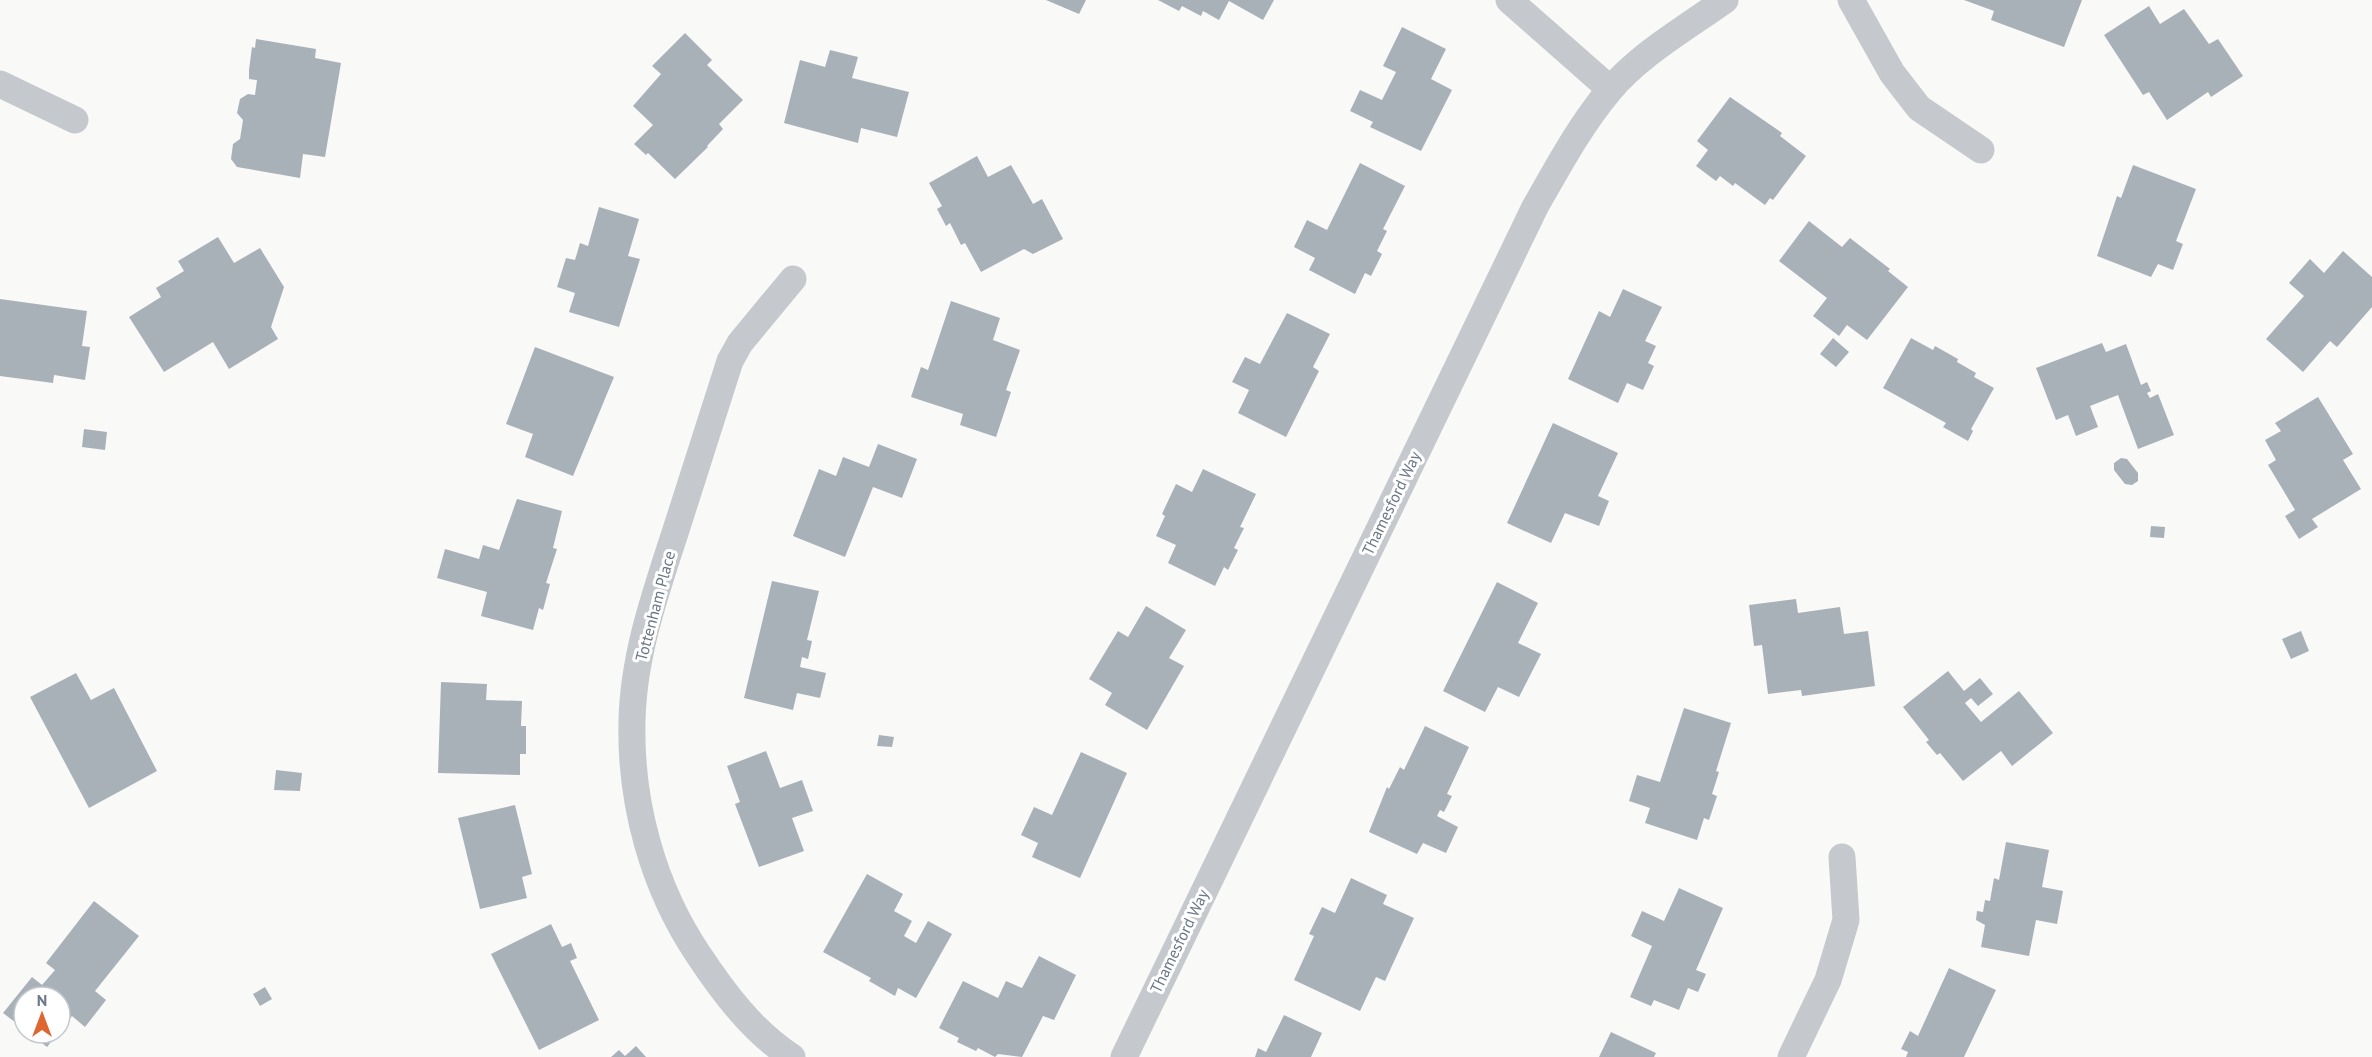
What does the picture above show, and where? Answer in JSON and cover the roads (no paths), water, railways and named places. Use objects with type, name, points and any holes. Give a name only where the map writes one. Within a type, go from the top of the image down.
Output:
[{"type":"street","points":[[1509,0],[1610,89]]},
{"type":"street","name":"Thamesford Way","points":[[1124,1057],[1535,207],[1578,133],[1610,89],[1648,55],[1725,0]]},
{"type":"street","points":[[1851,0],[1892,73],[1919,108],[1981,150]]},
{"type":"street","points":[[0,84],[75,120]]},
{"type":"street","name":"Tottenham Place","points":[[792,1057],[745,1016],[718,985],[680,927],[658,876],[642,824],[636,790],[632,722],[641,648],[654,596],[730,361],[740,343],[793,279]]},
{"type":"street","points":[[1791,1057],[1828,980],[1846,920],[1842,857]]}]
